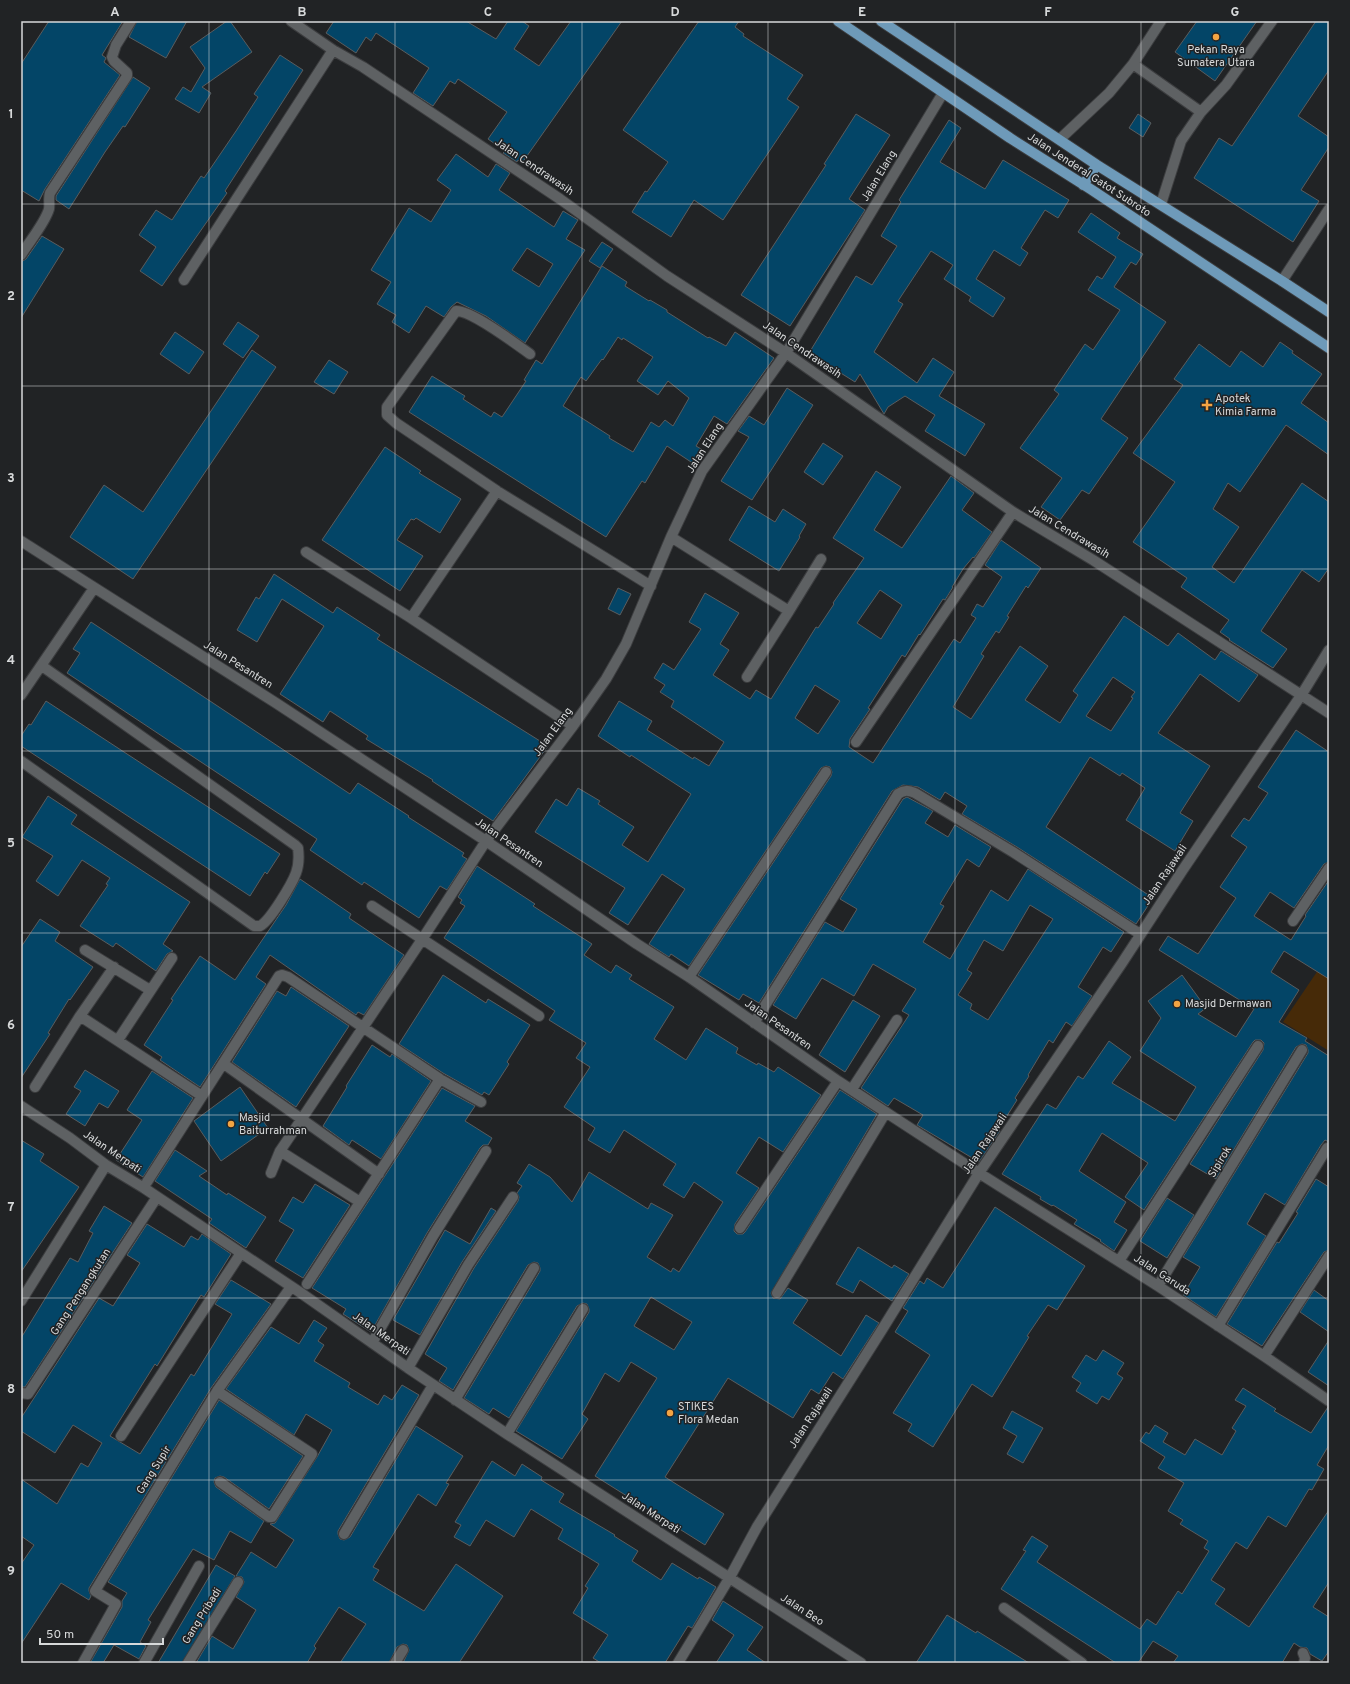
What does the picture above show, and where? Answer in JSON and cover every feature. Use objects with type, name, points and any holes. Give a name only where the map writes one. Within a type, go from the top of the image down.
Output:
[{"type":"main road","name":"Jalan Jenderal Gatot Subroto","points":[[838,21],[1010,138],[1329,348]]},
{"type":"main road","name":"Jalan Jenderal Gatot Subroto","points":[[881,21],[1097,165],[1282,280],[1329,312]]},
{"type":"main road","points":[[1083,185],[1097,165]]},
{"type":"street","points":[[21,255],[45,217],[49,208],[48,198],[50,193],[127,76],[127,73],[114,62],[112,57],[116,45],[131,21]]},
{"type":"street","name":"Jalan Cendrawasih","points":[[291,21],[333,50],[363,67],[560,199],[667,276],[786,352],[1014,512],[1093,560],[1302,694],[1329,713]]},
{"type":"street","points":[[1060,139],[1109,93],[1133,64],[1161,21]]},
{"type":"street","points":[[1161,204],[1182,141],[1201,112],[1226,85],[1272,21]]},
{"type":"street","points":[[184,280],[333,50]]},
{"type":"street","points":[[1133,64],[1201,112]]},
{"type":"street","name":"Jalan Elang","points":[[271,1174],[280,1152],[300,1120],[423,938],[486,841],[573,726],[606,679],[626,644],[671,537],[702,471],[786,352],[943,93]]},
{"type":"street","points":[[1282,280],[1329,209]]},
{"type":"street","points":[[530,354],[472,316],[456,311],[386,410],[387,415],[396,423],[497,491],[651,586]]},
{"type":"street","points":[[411,618],[497,491]]},
{"type":"street","points":[[856,742],[1014,512]]},
{"type":"street","points":[[671,537],[789,612]]},
{"type":"street","name":"Jalan Pesantren","points":[[21,541],[276,703],[486,841],[637,944],[689,977],[838,1081],[979,1173]]},
{"type":"street","points":[[306,552],[411,618],[573,726]]},
{"type":"street","points":[[747,677],[821,559]]},
{"type":"street","points":[[21,695],[94,588]]},
{"type":"street","name":"Jalan Rajawali","points":[[678,1663],[730,1577],[757,1527],[979,1173],[1122,963],[1302,694],[1329,650]]},
{"type":"street","points":[[21,761],[254,926],[260,926],[269,919],[297,872],[299,858],[298,848],[295,845],[42,666]]},
{"type":"street","points":[[689,977],[826,772]]},
{"type":"street","points":[[754,1023],[898,794],[903,791],[908,790],[915,793],[1013,852],[1140,934]]},
{"type":"street","points":[[1293,921],[1329,868]]},
{"type":"street","points":[[372,906],[423,938],[539,1016]]},
{"type":"street","points":[[85,950],[150,990]]},
{"type":"street","points":[[118,1040],[172,958]]},
{"type":"street","points":[[35,1087],[80,1016],[114,967]]},
{"type":"street","points":[[147,1182],[280,975],[288,977],[440,1079],[480,1102]]},
{"type":"street","points":[[80,1016],[202,1096]]},
{"type":"street","points":[[852,1089],[897,1020]]},
{"type":"street","points":[[1119,1261],[1258,1046]]},
{"type":"street","name":"Sipirok","points":[[1158,1286],[1302,1050]]},
{"type":"street","points":[[224,1064],[300,1120],[380,1174]]},
{"type":"street","points":[[307,1284],[380,1174],[440,1079]]},
{"type":"street","points":[[740,1228],[838,1081]]},
{"type":"street","name":"Jalan Merpati","points":[[21,1106],[70,1138],[106,1165],[158,1197],[241,1253],[455,1400],[730,1577]]},
{"type":"street","points":[[777,1293],[886,1112]]},
{"type":"street","points":[[1218,1326],[1327,1148]]},
{"type":"street","points":[[372,1343],[433,1236],[486,1151]]},
{"type":"street","points":[[280,1152],[360,1202]]},
{"type":"street","points":[[21,1300],[106,1165]]},
{"type":"street","name":"Jalan Garuda","points":[[979,1173],[1158,1286],[1329,1401]]},
{"type":"street","name":"Gang Pengangkutan","points":[[21,1394],[28,1394],[158,1197]]},
{"type":"street","points":[[408,1368],[468,1264],[513,1197]]},
{"type":"street","points":[[122,1436],[241,1253]]},
{"type":"street","points":[[1264,1356],[1329,1256]]},
{"type":"street","points":[[455,1400],[534,1268]]},
{"type":"street","name":"Gang Supir","points":[[83,1663],[116,1604],[95,1591],[217,1391],[291,1287]]},
{"type":"street","points":[[507,1434],[583,1309]]},
{"type":"street","points":[[344,1534],[433,1385]]},
{"type":"street","points":[[217,1391],[312,1454],[272,1517],[269,1517],[220,1482]]},
{"type":"street","points":[[144,1663],[199,1566]]},
{"type":"street","name":"Jalan Beo","points":[[730,1577],[861,1663]]},
{"type":"street","name":"Gang Pribadi","points":[[188,1663],[238,1582]]},
{"type":"street","points":[[1004,1608],[1082,1663]]},
{"type":"street","points":[[395,1663],[403,1650]]},
{"type":"street","points":[[1303,1653],[1305,1658],[1304,1663]]},
{"type":"shaded area","points":[[1329,954],[1329,1051],[1283,1022]]},
{"type":"building","points":[[49,21],[123,21],[102,55],[106,58],[104,62],[120,75],[45,189],[39,201],[21,190],[21,64]]},
{"type":"building","points":[[137,21],[187,21],[166,58],[129,37]]},
{"type":"building","points":[[227,21],[230,21],[252,52],[202,87],[211,93],[199,113],[175,99],[183,87],[191,92],[205,68],[190,47]]},
{"type":"building","points":[[334,21],[466,21],[496,39],[508,21],[522,21],[529,26],[514,49],[539,66],[571,21],[622,21],[522,163],[518,160],[517,162],[503,153],[505,151],[488,139],[507,112],[458,79],[455,84],[450,81],[433,106],[413,93],[429,68],[376,33],[371,41],[366,37],[356,53],[326,33]]},
{"type":"building","points":[[699,21],[739,21],[735,27],[744,34],[743,36],[803,75],[787,99],[799,107],[723,220],[694,200],[671,237],[632,212],[645,191],[647,192],[668,162],[623,130]]},
{"type":"building","name":"Pekan Raya Sumatera Utara","points":[[1197,21],[1257,21],[1215,81],[1175,52]]},
{"type":"building","points":[[1316,21],[1329,21],[1329,70],[1298,116],[1329,137],[1329,147],[1301,190],[1319,201],[1293,242],[1194,178],[1219,138],[1232,146]]},
{"type":"building","points":[[280,55],[303,70],[225,191],[227,193],[162,286],[140,271],[156,247],[139,235],[156,210],[172,220],[201,176],[204,178],[236,131],[258,97],[254,94]]},
{"type":"building","points":[[133,77],[150,88],[125,127],[123,126],[105,152],[69,209],[56,200],[56,196]]},
{"type":"building","points":[[856,114],[890,135],[849,199],[865,210],[790,326],[741,295],[826,165],[824,164]]},
{"type":"building","points":[[1138,114],[1151,123],[1143,137],[1129,128]]},
{"type":"building","points":[[949,120],[961,128],[940,162],[985,189],[1003,160],[1069,200],[1058,218],[1045,210],[1021,248],[1028,253],[1020,266],[994,250],[976,279],[1005,298],[993,317],[969,301],[971,297],[944,279],[953,265],[931,251],[898,301],[903,304],[874,352],[917,383],[933,358],[954,372],[939,396],[985,424],[965,456],[925,431],[935,415],[905,396],[888,407],[884,414],[860,374],[855,382],[809,353],[856,276],[872,285],[897,246],[881,236],[901,202],[899,200]]},
{"type":"building","points":[[456,154],[488,177],[496,164],[510,173],[499,190],[554,227],[563,211],[578,220],[566,239],[585,250],[525,343],[486,316],[457,302],[451,307],[444,317],[426,306],[409,333],[392,322],[396,315],[377,304],[391,282],[371,270],[409,208],[431,222],[451,190],[437,180]],"holes":[[[527,248],[553,264],[539,287],[512,270]]]},
{"type":"building","points":[[1091,213],[1120,233],[1117,238],[1143,254],[1136,265],[1131,262],[1114,287],[1166,322],[1101,419],[1128,438],[1089,494],[1082,490],[1060,520],[1041,507],[1062,478],[1020,448],[1059,394],[1054,390],[1085,344],[1093,350],[1120,310],[1088,290],[1097,276],[1102,279],[1116,257],[1078,232]]},
{"type":"building","points":[[42,236],[64,249],[21,318],[21,262],[26,259]]},
{"type":"building","points":[[602,242],[613,249],[600,268],[589,261]]},
{"type":"building","points":[[602,266],[627,282],[625,286],[667,310],[667,312],[708,338],[709,337],[726,346],[735,332],[774,358],[727,424],[714,416],[696,446],[703,450],[694,464],[667,446],[645,483],[642,481],[606,537],[409,412],[432,376],[465,396],[463,399],[491,417],[494,412],[502,417],[526,381],[524,380],[536,360],[542,364]],"holes":[[[618,337],[622,340],[623,338],[653,357],[637,381],[658,395],[668,381],[689,398],[673,426],[665,420],[659,427],[651,422],[633,452],[609,438],[610,436],[563,406],[581,377],[586,381],[602,359],[603,360]]]},
{"type":"building","points":[[238,322],[259,336],[243,358],[223,344]]},
{"type":"building","points":[[175,332],[204,352],[189,374],[160,354]]},
{"type":"building","points":[[1280,342],[1293,351],[1292,353],[1322,374],[1301,403],[1329,423],[1329,455],[1286,425],[1240,492],[1228,483],[1213,509],[1239,527],[1212,567],[1234,583],[1302,483],[1329,502],[1329,568],[1319,582],[1302,570],[1261,631],[1287,649],[1273,668],[1229,640],[1230,639],[1220,632],[1229,620],[1181,587],[1187,578],[1133,542],[1175,482],[1133,453],[1183,385],[1174,379],[1199,344],[1230,367],[1241,351],[1263,367]]},
{"type":"building","points":[[252,350],[276,367],[133,579],[70,537],[104,485],[143,512]]},
{"type":"building","points":[[329,360],[348,372],[334,394],[314,382]]},
{"type":"building","points":[[787,388],[813,405],[752,500],[721,481],[749,437],[738,431],[749,416],[764,425]]},
{"type":"building","points":[[823,443],[843,456],[823,485],[804,472]]},
{"type":"building","points":[[385,447],[421,471],[419,473],[461,499],[440,533],[416,518],[414,520],[411,519],[397,540],[423,556],[400,591],[322,540]]},
{"type":"building","points":[[876,471],[901,487],[874,530],[902,548],[951,476],[974,493],[962,510],[992,532],[974,558],[973,557],[963,569],[945,600],[943,599],[905,657],[902,655],[868,708],[870,709],[850,739],[849,747],[873,763],[954,639],[960,643],[976,618],[971,615],[977,604],[983,607],[1002,577],[985,565],[1001,540],[1041,568],[1028,588],[1026,586],[1007,616],[1009,617],[999,633],[996,631],[981,654],[984,656],[953,707],[971,719],[1020,646],[1048,666],[1025,700],[1060,723],[1078,695],[1073,691],[1124,616],[1168,646],[1178,633],[1215,660],[1221,651],[1258,675],[1239,702],[1200,674],[1158,733],[1210,766],[1180,813],[1193,821],[1175,851],[1126,820],[1145,788],[1122,773],[1120,776],[1090,757],[1046,827],[1153,898],[1136,924],[1017,847],[962,814],[967,806],[945,792],[940,800],[918,787],[903,785],[892,791],[759,1003],[743,994],[739,1000],[698,975],[831,776],[832,772],[830,767],[826,766],[821,768],[689,966],[671,954],[669,957],[649,944],[685,889],[662,874],[628,925],[609,913],[625,888],[535,832],[556,799],[567,806],[578,788],[600,801],[598,804],[634,827],[622,845],[648,862],[691,794],[631,755],[630,757],[598,736],[619,701],[652,721],[647,730],[693,759],[694,757],[709,766],[724,742],[671,707],[674,701],[660,692],[665,685],[654,678],[663,663],[674,670],[701,629],[689,622],[705,593],[739,613],[720,644],[729,650],[713,675],[750,699],[756,690],[771,699],[816,627],[818,628],[864,558],[833,538]],"holes":[[[880,590],[902,605],[881,639],[857,623]],[[1113,677],[1135,692],[1131,697],[1133,698],[1111,731],[1086,716]],[[815,685],[840,701],[818,734],[795,718]]]},
{"type":"building","points":[[749,506],[775,522],[783,509],[806,524],[799,536],[800,537],[779,571],[729,540]]},
{"type":"building","points":[[274,574],[333,613],[337,607],[380,635],[377,639],[548,746],[493,821],[432,781],[433,780],[366,739],[368,736],[330,711],[323,722],[280,694],[324,626],[282,599],[257,642],[237,630],[256,597],[259,599]]},
{"type":"building","points":[[618,588],[631,594],[620,615],[608,609]]},
{"type":"building","points":[[91,622],[350,794],[358,783],[464,853],[462,856],[467,859],[447,890],[440,886],[419,918],[364,882],[362,885],[310,850],[317,839],[67,673],[80,653],[73,649]]},
{"type":"building","points":[[46,701],[280,854],[267,874],[265,872],[250,896],[21,746],[21,736],[29,724],[31,725]]},
{"type":"building","points":[[1296,730],[1329,752],[1329,862],[1324,864],[1294,908],[1270,892],[1254,916],[1291,940],[1306,916],[1305,915],[1329,880],[1329,979],[1284,951],[1271,972],[1299,990],[1279,1022],[1307,1038],[1305,1041],[1329,1056],[1329,1142],[1325,1140],[1321,1145],[1285,1205],[1265,1193],[1247,1224],[1266,1236],[1216,1317],[1183,1295],[1200,1267],[1183,1257],[1308,1053],[1306,1045],[1302,1044],[1296,1047],[1216,1179],[1190,1164],[1263,1050],[1264,1043],[1261,1040],[1255,1040],[1253,1042],[1144,1210],[1125,1197],[1148,1163],[1102,1133],[1079,1171],[1126,1202],[1114,1222],[1127,1230],[1114,1251],[1100,1241],[1101,1240],[1074,1224],[1077,1220],[1040,1199],[1041,1197],[1002,1174],[1047,1104],[1056,1109],[1078,1076],[1083,1079],[1109,1041],[1131,1057],[1112,1083],[1175,1121],[1196,1087],[1140,1051],[1161,1018],[1148,1001],[1182,975],[1206,1008],[1198,1014],[1236,1037],[1254,1009],[1159,950],[1168,936],[1198,954],[1236,898],[1220,887],[1247,847],[1231,836],[1244,818],[1249,821],[1268,793],[1258,787]]},
{"type":"building","points":[[48,796],[77,815],[71,824],[190,902],[163,944],[173,951],[167,954],[156,971],[116,943],[113,947],[80,926],[108,885],[106,884],[110,878],[82,860],[58,896],[36,881],[53,856],[22,837]]},
{"type":"building","points":[[907,797],[933,811],[925,823],[948,837],[955,825],[991,847],[979,867],[967,859],[940,904],[944,906],[923,942],[950,959],[991,890],[1008,901],[1028,869],[1124,932],[1111,952],[1103,947],[1078,987],[1092,996],[1072,1026],[1066,1022],[1053,1043],[1049,1040],[1015,1098],[1017,1100],[998,1130],[1000,1131],[979,1162],[917,1125],[923,1115],[894,1098],[888,1106],[861,1088],[909,1015],[902,1011],[916,989],[873,964],[854,996],[822,978],[796,1019],[773,1005],[825,922],[843,932],[857,909],[840,899],[903,799]],"holes":[[[1030,905],[1053,919],[988,1020],[970,1009],[972,1004],[958,995],[972,973],[967,970],[984,940],[1003,951]]]},
{"type":"building","points":[[477,866],[535,904],[533,906],[592,944],[584,955],[611,973],[616,965],[632,975],[629,979],[674,1007],[654,1039],[686,1060],[706,1028],[738,1048],[736,1053],[757,1065],[758,1063],[774,1072],[778,1067],[821,1095],[783,1152],[759,1137],[736,1173],[759,1188],[735,1224],[734,1231],[737,1234],[743,1234],[745,1232],[840,1090],[877,1114],[771,1293],[773,1298],[780,1299],[788,1288],[808,1300],[793,1323],[841,1356],[866,1315],[879,1323],[843,1379],[833,1372],[819,1394],[811,1389],[793,1418],[728,1378],[665,1477],[724,1514],[705,1545],[595,1476],[657,1378],[631,1362],[619,1382],[605,1373],[582,1414],[588,1419],[562,1459],[516,1431],[589,1312],[587,1304],[583,1303],[577,1306],[509,1418],[493,1408],[489,1414],[464,1398],[540,1271],[538,1263],[534,1262],[528,1265],[453,1390],[439,1381],[447,1368],[425,1354],[474,1268],[518,1201],[519,1197],[517,1193],[522,1186],[517,1183],[529,1164],[550,1177],[572,1202],[589,1172],[648,1209],[651,1203],[673,1215],[647,1257],[671,1272],[673,1268],[679,1272],[723,1202],[694,1182],[684,1198],[663,1185],[676,1164],[624,1130],[610,1153],[588,1140],[595,1128],[564,1107],[590,1067],[576,1058],[586,1043],[549,1020],[555,1011],[444,938],[465,906],[460,903],[462,900],[458,897]],"holes":[[[651,1297],[692,1322],[674,1350],[634,1326]]]},
{"type":"building","points":[[300,879],[351,914],[349,918],[404,955],[364,1015],[358,1012],[356,1015],[270,955],[256,977],[266,984],[200,1087],[160,1060],[162,1057],[144,1045],[173,1000],[171,999],[200,956],[235,980],[286,905]]},
{"type":"building","points":[[40,919],[60,932],[55,941],[93,967],[70,1000],[69,999],[48,1033],[50,1034],[21,1078],[21,947]]},
{"type":"building","points":[[443,975],[486,1003],[488,999],[530,1025],[507,1062],[509,1064],[489,1095],[484,1092],[482,1095],[443,1073],[399,1044]]},
{"type":"building","points":[[291,987],[349,1026],[296,1107],[232,1062],[277,991],[286,996]]},
{"type":"building","points":[[853,1000],[880,1016],[845,1072],[819,1055]]},
{"type":"building","points":[[372,1045],[390,1057],[392,1054],[431,1081],[381,1159],[352,1140],[349,1145],[323,1126]]},
{"type":"building","points":[[85,1070],[119,1091],[108,1108],[99,1103],[85,1126],[66,1114],[81,1091],[74,1087]]},
{"type":"building","points":[[152,1071],[193,1098],[143,1177],[116,1160],[142,1120],[127,1110]]},
{"type":"building","name":"Masjid Baiturrahman","points":[[240,1087],[268,1128],[221,1161],[194,1121]]},
{"type":"building","points":[[442,1088],[475,1106],[465,1121],[492,1138],[488,1145],[483,1145],[480,1148],[427,1233],[371,1332],[343,1314],[346,1309],[312,1288]]},
{"type":"building","points":[[21,1140],[44,1154],[40,1161],[79,1187],[21,1272]]},
{"type":"building","points":[[175,1150],[207,1171],[199,1176],[227,1195],[228,1193],[266,1217],[246,1248],[209,1223],[212,1219],[155,1181]]},
{"type":"building","points":[[1316,1179],[1329,1187],[1329,1250],[1324,1252],[1262,1346],[1227,1324],[1277,1242],[1279,1243],[1298,1213],[1296,1212]]},
{"type":"building","points":[[315,1184],[350,1205],[303,1278],[275,1261],[294,1230],[279,1221],[293,1197],[303,1203]]},
{"type":"building","points":[[1167,1198],[1194,1215],[1167,1258],[1140,1241]]},
{"type":"building","points":[[104,1206],[132,1223],[25,1387],[21,1387],[21,1338],[70,1258],[78,1262],[93,1233],[89,1231]]},
{"type":"building","points":[[995,1207],[1085,1266],[1057,1310],[1048,1305],[1027,1336],[1029,1337],[992,1397],[972,1384],[933,1447],[908,1431],[912,1424],[893,1413],[930,1355],[895,1332],[908,1311],[903,1308],[920,1281],[924,1284],[927,1278],[943,1288]]},
{"type":"building","points":[[491,1208],[496,1211],[462,1262],[420,1335],[393,1320],[445,1230],[470,1244]]},
{"type":"building","points":[[147,1224],[184,1247],[191,1236],[198,1240],[202,1234],[231,1254],[204,1297],[201,1295],[157,1366],[155,1364],[110,1436],[140,1454],[191,1374],[194,1376],[232,1314],[215,1304],[231,1280],[271,1304],[211,1388],[89,1588],[91,1596],[89,1600],[61,1583],[21,1644],[21,1564],[34,1545],[21,1536],[21,1479],[57,1504],[81,1463],[88,1467],[102,1443],[73,1425],[55,1453],[21,1431],[21,1418],[99,1298],[113,1306],[140,1263],[127,1255]]},
{"type":"building","points":[[858,1247],[892,1268],[894,1265],[909,1274],[892,1301],[860,1280],[853,1293],[836,1284]]},
{"type":"building","points":[[1314,1290],[1329,1301],[1329,1332],[1300,1312]]},
{"type":"building","points":[[314,1320],[327,1328],[318,1341],[324,1345],[314,1361],[350,1383],[348,1387],[378,1405],[384,1395],[392,1400],[402,1385],[419,1395],[338,1531],[340,1539],[344,1540],[350,1537],[416,1426],[463,1456],[446,1483],[449,1484],[436,1506],[418,1494],[373,1567],[379,1570],[373,1580],[424,1611],[456,1564],[503,1596],[459,1663],[403,1663],[409,1650],[407,1645],[403,1644],[397,1647],[389,1663],[340,1663],[366,1624],[339,1607],[314,1646],[316,1648],[307,1663],[196,1663],[212,1636],[233,1649],[256,1610],[236,1597],[244,1582],[242,1577],[236,1576],[251,1552],[276,1568],[294,1540],[270,1524],[275,1523],[277,1520],[317,1457],[332,1430],[306,1414],[294,1435],[226,1389],[271,1327],[299,1344]]},
{"type":"building","points":[[1329,1340],[1329,1386],[1308,1372]]},
{"type":"building","points":[[1103,1350],[1124,1363],[1117,1374],[1123,1378],[1109,1400],[1102,1396],[1097,1404],[1076,1391],[1081,1383],[1072,1377],[1086,1355],[1096,1361]]},
{"type":"building","points":[[1243,1388],[1276,1409],[1274,1411],[1311,1433],[1329,1407],[1329,1445],[1317,1465],[1324,1469],[1312,1490],[1309,1489],[1286,1527],[1268,1516],[1247,1549],[1236,1542],[1211,1580],[1225,1589],[1215,1604],[1249,1627],[1329,1510],[1329,1582],[1313,1607],[1329,1617],[1329,1651],[1322,1661],[1310,1654],[1307,1648],[1300,1647],[1294,1643],[1282,1663],[1173,1663],[1178,1656],[1153,1641],[1138,1663],[1116,1663],[1001,1589],[1026,1551],[1023,1550],[1032,1536],[1048,1546],[1037,1562],[1140,1629],[1147,1619],[1156,1625],[1178,1591],[1182,1594],[1209,1551],[1204,1548],[1208,1541],[1180,1524],[1183,1520],[1168,1511],[1184,1483],[1158,1468],[1165,1457],[1140,1441],[1146,1432],[1149,1434],[1155,1425],[1168,1433],[1163,1442],[1185,1455],[1195,1439],[1222,1455],[1236,1431],[1232,1428],[1246,1406],[1235,1400]]},
{"type":"building","points":[[219,1400],[303,1456],[269,1509],[224,1477],[220,1476],[215,1478],[214,1482],[216,1487],[264,1521],[251,1543],[230,1531],[214,1560],[193,1549],[148,1620],[151,1622],[140,1642],[146,1646],[139,1659],[114,1645],[103,1663],[90,1663],[122,1607],[122,1601],[127,1593],[108,1582]]},
{"type":"building","points":[[1012,1411],[1043,1428],[1023,1463],[1007,1454],[1017,1436],[1003,1428]]},
{"type":"building","points":[[492,1461],[515,1476],[522,1464],[542,1477],[541,1480],[564,1494],[559,1502],[615,1535],[614,1536],[638,1551],[632,1561],[661,1580],[672,1563],[698,1579],[699,1577],[716,1587],[692,1628],[688,1626],[665,1663],[601,1663],[593,1658],[608,1635],[573,1613],[588,1588],[585,1586],[599,1564],[558,1539],[563,1529],[531,1509],[514,1537],[486,1520],[470,1546],[454,1537],[461,1525],[455,1522]]},
{"type":"building","points":[[216,1565],[235,1576],[182,1663],[158,1663]]},
{"type":"building","points":[[723,1601],[763,1627],[747,1650],[766,1663],[716,1663],[734,1635],[712,1620]]},
{"type":"building","points":[[947,1615],[976,1633],[977,1631],[1029,1663],[916,1663]]},
{"type":"place","name":"Pekan Raya Sumatera Utara","points":[[1216,37]]},
{"type":"place","name":"Apotek Kimia Farma","points":[[1207,405]]},
{"type":"place","name":"Masjid Dermawan","points":[[1177,1004]]},
{"type":"place","name":"Masjid Baiturrahman","points":[[231,1124]]},
{"type":"place","name":"STIKES Flora Medan","points":[[670,1413]]}]
